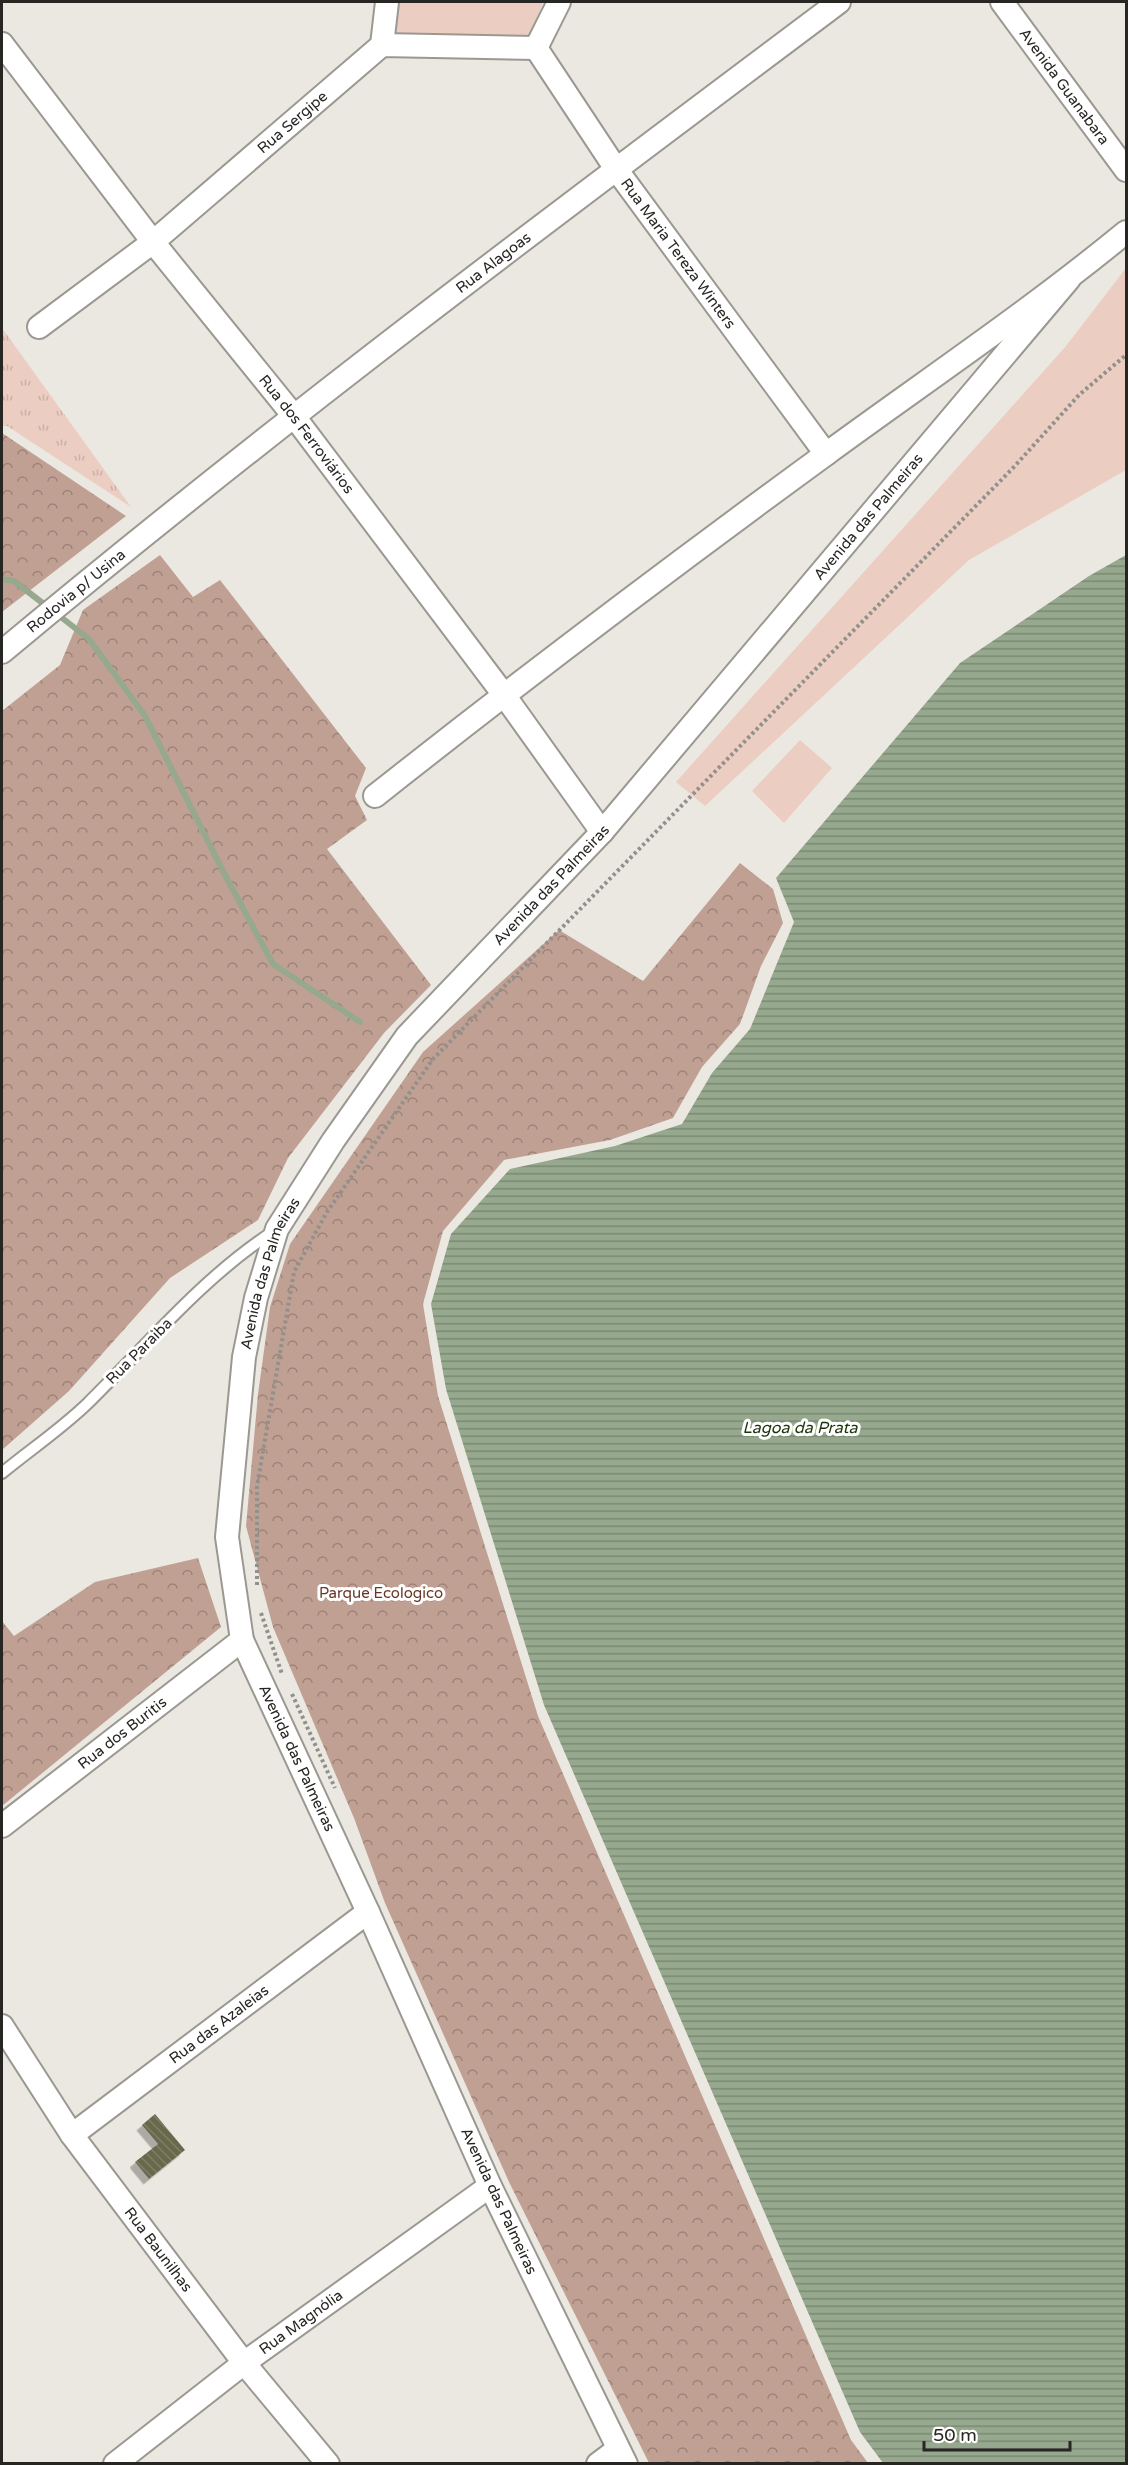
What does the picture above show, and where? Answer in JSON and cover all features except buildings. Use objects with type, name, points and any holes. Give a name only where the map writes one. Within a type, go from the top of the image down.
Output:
[{"type":"street","points":[[387,2],[382,45],[536,48],[559,2]]},
{"type":"street","name":"Rua Alagoas","points":[[151,528],[293,415],[839,2]]},
{"type":"street","name":"Avenida Guanabara","points":[[1002,2],[1126,170]]},
{"type":"street","name":"Rua dos Ferroviários","points":[[2,44],[153,242],[293,415],[504,695],[602,832]]},
{"type":"street","name":"Rua Sergipe","points":[[39,327],[153,242],[382,45]]},
{"type":"street","name":"Rua Maria Tereza Winters","points":[[536,48],[615,170],[826,454]]},
{"type":"street","points":[[375,796],[504,695],[826,454],[1069,279],[1126,232]]},
{"type":"street","name":"Avenida das Palmeiras","points":[[622,2456],[490,2186],[368,1912],[242,1640],[227,1537],[244,1358],[256,1298],[277,1229],[333,1141],[407,1036],[602,832],[1069,279]]},
{"type":"street","name":"Rodovia p/ Usina","points":[[2,652],[151,528]]},
{"type":"street","name":"Rua dos Buritis","points":[[2,1826],[242,1640]]},
{"type":"street","name":"Rua das Azaleias","points":[[72,2135],[368,1912]]},
{"type":"street","name":"Rua Baunilhas","points":[[2,2026],[72,2135],[244,2363],[328,2463]]},
{"type":"street","name":"Rua Magnólia","points":[[115,2463],[244,2363],[490,2186]]},
{"type":"street","points":[[598,2463],[622,2456]]},
{"type":"lane","name":"Rua Paraiba","points":[[2,1473],[84,1406],[243,1251],[277,1229]]},
{"type":"path","points":[[257,1590],[257,1486],[294,1272],[327,1212],[433,1059],[1013,468],[1079,395],[1126,355]]},
{"type":"path","points":[[257,1602],[287,1683]]},
{"type":"path","points":[[292,1693],[338,1795]]},
{"type":"green space","points":[[398,2],[543,2],[529,38],[394,35]]},
{"type":"green space","points":[[1126,268],[1126,470],[969,560],[705,806],[676,782],[1066,346]]},
{"type":"green space","points":[[2,328],[131,507],[7,426],[2,426]]},
{"type":"green space","points":[[2,433],[126,516],[2,612]]},
{"type":"green space","points":[[160,555],[193,597],[220,580],[366,768],[355,796],[367,820],[327,849],[431,985],[384,1033],[288,1158],[258,1220],[170,1278],[69,1391],[2,1450],[2,711],[60,665],[83,610]]},
{"type":"green space","points":[[800,740],[832,768],[784,823],[752,791]]},
{"type":"green space","name":"Parque Ecologico","points":[[740,863],[773,889],[783,923],[761,966],[740,1024],[702,1067],[673,1118],[610,1140],[504,1160],[443,1231],[423,1304],[438,1396],[538,1716],[851,2440],[868,2463],[649,2463],[509,2182],[385,1903],[354,1818],[273,1627],[246,1526],[258,1394],[270,1307],[290,1244],[423,1052],[559,930],[643,981]]},
{"type":"green space","points":[[198,1558],[221,1627],[2,1806],[2,1621],[14,1636],[95,1582]]},
{"type":"water","name":"Lagoa da Prata","points":[[1126,555],[1126,2463],[883,2463],[860,2432],[544,1705],[446,1389],[431,1304],[451,1234],[510,1169],[615,1146],[682,1124],[712,1073],[750,1029],[794,922],[776,878],[960,663],[1089,576]]},
{"type":"waterway","points":[[2,579],[14,581],[49,608]]},
{"type":"waterway","points":[[57,614],[89,639],[145,716],[224,873],[273,964],[360,1022]]}]
